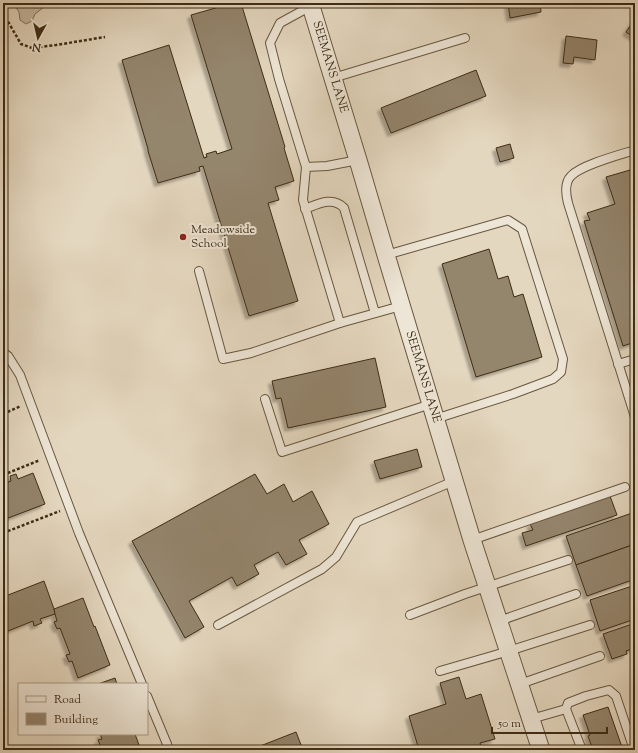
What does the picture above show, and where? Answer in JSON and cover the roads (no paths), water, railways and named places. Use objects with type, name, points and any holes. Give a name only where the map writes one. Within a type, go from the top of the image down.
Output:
[{"type":"street","name":"SEEMANS LANE","points":[[311,5],[472,540],[541,750]]},
{"type":"lane","points":[[311,5],[280,23],[270,43],[279,79],[306,167],[303,200],[340,324]]},
{"type":"lane","points":[[333,78],[465,38]]},
{"type":"lane","points":[[635,150],[577,171],[570,177],[567,184],[566,194],[635,417]]},
{"type":"lane","points":[[306,167],[328,166],[358,160]]},
{"type":"lane","points":[[306,208],[326,201],[335,202],[344,208],[375,314]]},
{"type":"lane","points":[[265,399],[282,452],[433,411],[514,394],[553,379],[561,372],[563,359],[522,229],[508,220],[386,255]]},
{"type":"lane","points":[[199,271],[224,359],[251,353],[401,306]]},
{"type":"lane","points":[[3,352],[8,356],[20,375],[79,533],[142,683]]},
{"type":"lane","points":[[618,364],[635,359]]},
{"type":"lane","points":[[218,625],[322,569],[336,557],[357,522],[454,480]]},
{"type":"lane","points":[[472,540],[625,487]]},
{"type":"lane","points":[[410,615],[465,594],[568,560]]},
{"type":"lane","points":[[499,622],[576,594]]},
{"type":"lane","points":[[440,671],[590,625]]},
{"type":"lane","points":[[520,684],[600,656]]},
{"type":"lane","points":[[582,750],[566,709],[568,703],[586,696],[609,690],[616,696],[634,750]]},
{"type":"lane","points":[[148,698],[167,744],[168,750]]},
{"type":"lane","points":[[531,719],[566,709]]},
{"type":"place","name":"Meadowside School","points":[[183,237]]}]
